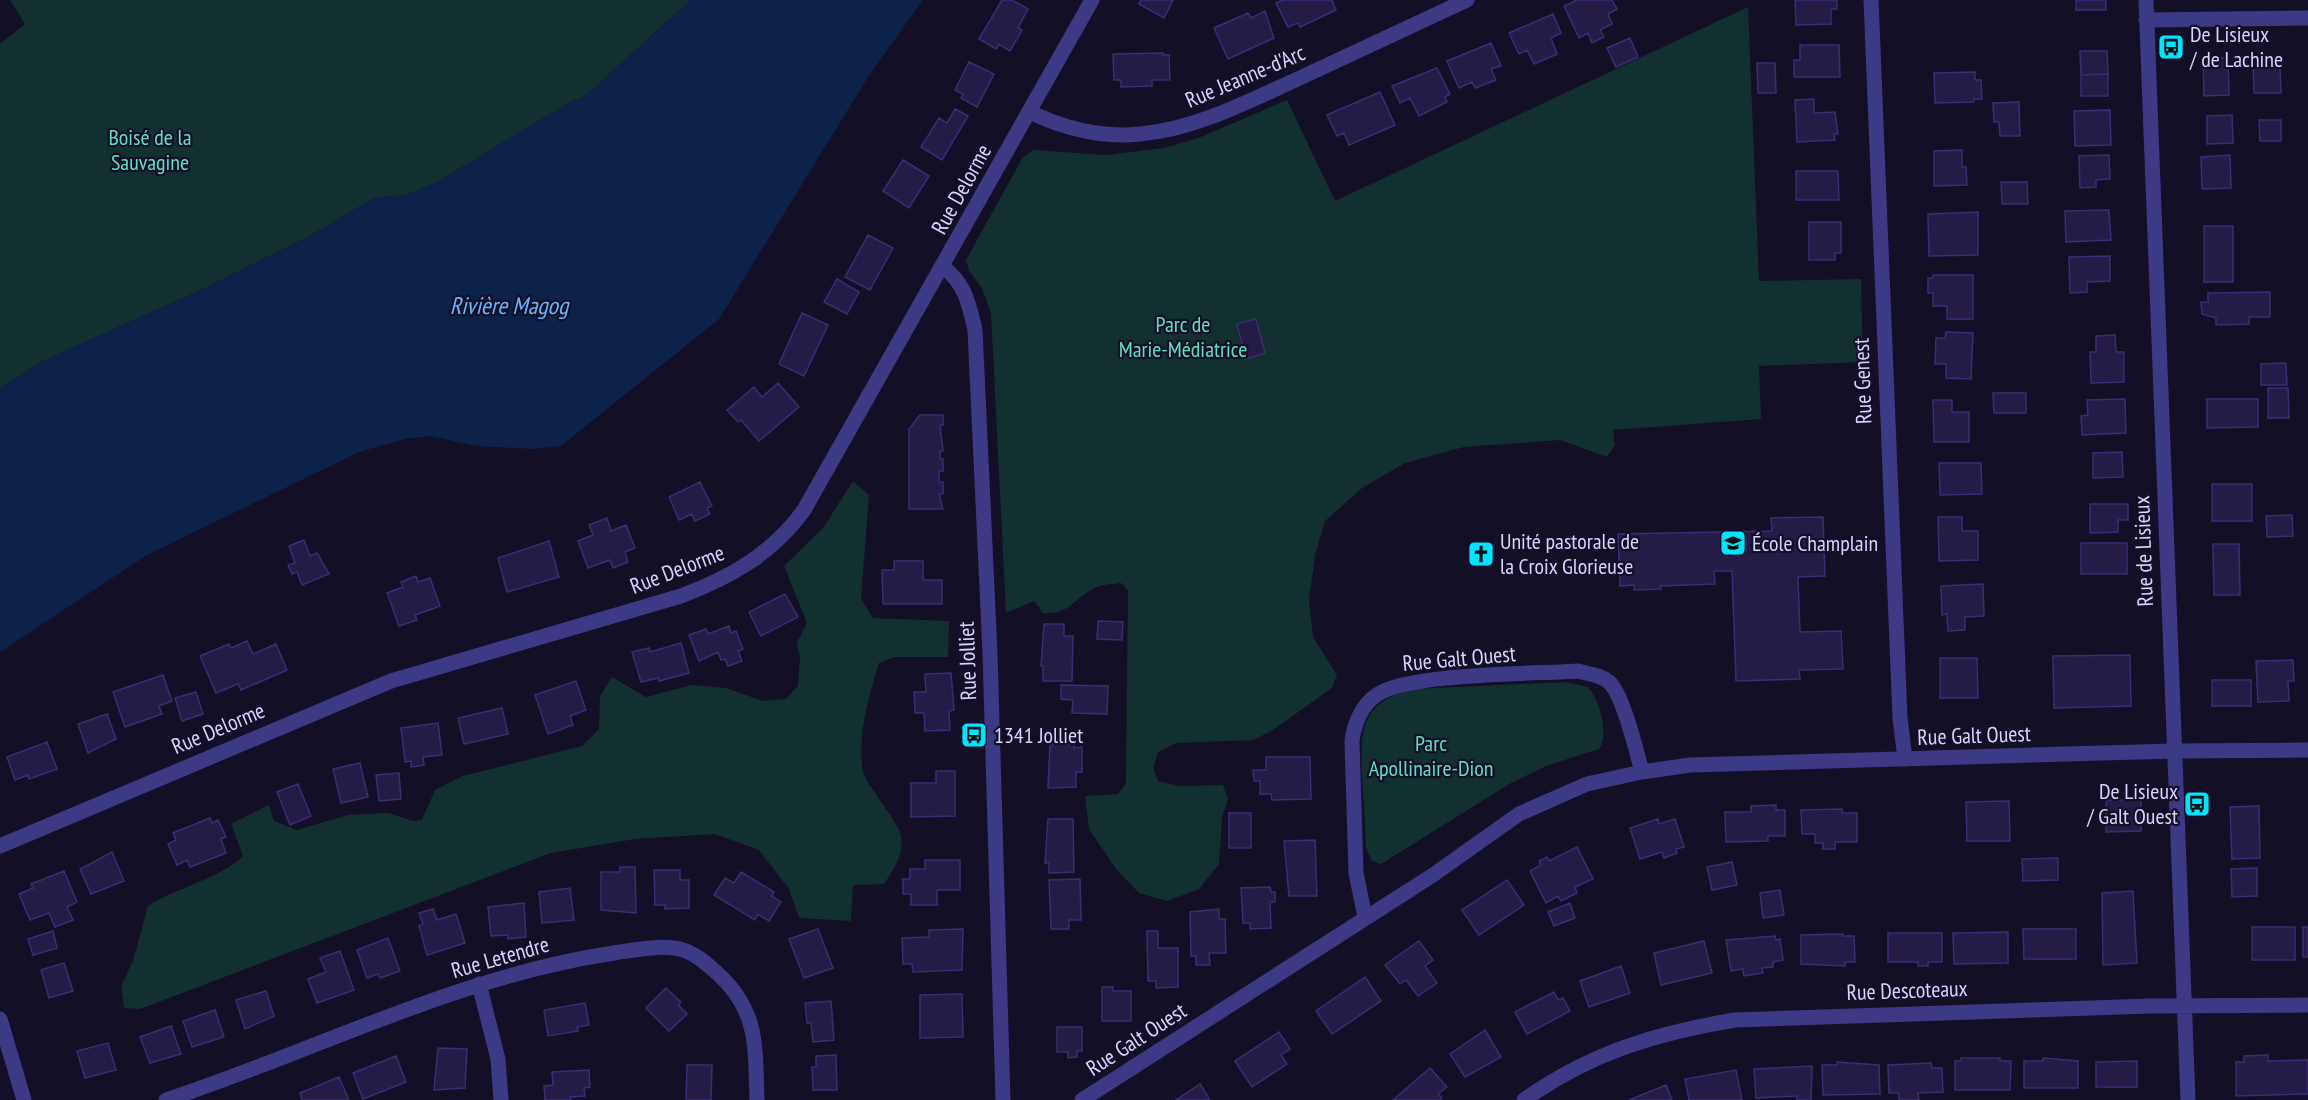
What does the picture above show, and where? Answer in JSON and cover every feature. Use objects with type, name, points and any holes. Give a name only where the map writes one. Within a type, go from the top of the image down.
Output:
[{"type":"street","name":"Rue Delorme","points":[[0,846],[351,696],[436,666],[681,596],[738,571],[780,541],[804,510],[1092,0]]},
{"type":"street","name":"Rue Jeanne-d'Arc","points":[[1030,112],[1080,132],[1109,135],[1140,135],[1186,125],[1250,101],[1467,0]]},
{"type":"street","name":"Rue Genest","points":[[1871,0],[1888,472],[1900,718],[1905,759]]},
{"type":"street","name":"Rue de Lisieux","points":[[2146,0],[2188,1100]]},
{"type":"street","points":[[2146,21],[2308,18]]},
{"type":"street","name":"Rue Jolliet","points":[[943,267],[958,278],[975,330],[990,665],[1004,1100]]},
{"type":"street","name":"Rue Galt Ouest","points":[[1365,918],[1356,873],[1352,741],[1354,727],[1361,712],[1376,695],[1413,682],[1578,671],[1597,675],[1611,684],[1621,704],[1642,772]]},
{"type":"street","name":"Rue Galt Ouest","points":[[1082,1100],[1432,875],[1519,814],[1587,784],[1642,772],[1690,765],[2173,751],[2308,750]]},
{"type":"street","name":"Rue Letendre","points":[[166,1100],[479,984],[574,959],[669,948],[687,951],[726,981],[747,1011],[756,1054],[757,1100]]},
{"type":"street","points":[[479,984],[498,1059],[501,1100]]},
{"type":"street","name":"Rue Descoteaux","points":[[1524,1100],[1573,1069],[1621,1046],[1678,1029],[1735,1020],[2185,1006],[2308,1005]]},
{"type":"street","points":[[0,1019],[6,1063],[24,1100]]},
{"type":"green space","name":"Boisé de la Sauvagine","points":[[10,0],[691,0],[584,97],[570,102],[438,182],[406,195],[374,198],[312,235],[199,291],[43,361],[0,388],[0,44],[25,24]]},
{"type":"green space","name":"Parc de Marie-Médiatrice","points":[[1748,7],[1759,281],[1861,279],[1863,362],[1759,366],[1761,419],[1613,430],[1615,445],[1607,457],[1560,440],[1464,447],[1405,463],[1362,488],[1325,521],[1315,555],[1309,600],[1313,637],[1337,675],[1332,688],[1273,730],[1253,740],[1176,743],[1158,752],[1153,768],[1158,781],[1179,786],[1223,785],[1228,799],[1222,817],[1219,864],[1199,889],[1167,901],[1139,893],[1116,869],[1089,829],[1085,796],[1118,794],[1126,784],[1128,590],[1121,583],[1103,585],[1059,611],[1043,613],[1034,601],[1006,613],[991,314],[982,288],[969,271],[966,260],[1023,157],[1034,150],[1105,155],[1164,148],[1201,137],[1287,100],[1335,201]]},
{"type":"green space","points":[[853,481],[869,495],[861,599],[873,618],[949,621],[948,657],[895,657],[879,663],[863,730],[863,771],[867,781],[897,826],[902,845],[894,868],[884,884],[853,885],[851,921],[799,918],[789,889],[759,850],[715,834],[635,839],[551,853],[140,1009],[124,1008],[121,986],[133,961],[148,906],[222,871],[243,856],[231,824],[269,805],[274,821],[297,830],[348,815],[388,813],[413,821],[422,820],[435,790],[463,776],[582,746],[599,729],[600,696],[612,677],[646,697],[692,685],[726,688],[763,701],[786,699],[798,686],[800,658],[797,642],[807,623],[784,566],[823,528]]},
{"type":"green space","name":"Parc Apollinaire-Dion","points":[[1566,682],[1588,687],[1596,700],[1603,726],[1602,743],[1599,749],[1546,766],[1511,783],[1381,864],[1372,861],[1366,848],[1361,761],[1363,732],[1373,711],[1382,702],[1413,689]]},
{"type":"water","name":"Rivière Magog","points":[[691,0],[923,0],[868,77],[719,319],[561,446],[534,449],[476,446],[430,436],[405,439],[359,452],[147,555],[0,652],[0,388],[43,361],[199,291],[312,235],[374,198],[406,195],[438,182],[570,102],[584,97]]},
{"type":"building","points":[[1002,0],[1012,0],[1028,9],[1018,28],[1022,30],[1010,51],[999,44],[996,49],[979,39]]},
{"type":"building","points":[[1141,0],[1173,0],[1164,18],[1139,4]]},
{"type":"building","points":[[1283,0],[1332,0],[1336,10],[1300,27],[1298,23],[1288,27],[1276,3]]},
{"type":"building","points":[[1577,0],[1612,0],[1617,9],[1608,14],[1612,24],[1600,30],[1604,37],[1592,43],[1588,33],[1579,38],[1564,6]]},
{"type":"building","points":[[1795,0],[1837,0],[1837,9],[1831,9],[1831,24],[1796,25]]},
{"type":"building","points":[[2076,0],[2106,0],[2106,10],[2076,10]]},
{"type":"building","points":[[1265,11],[1274,38],[1228,59],[1214,28],[1248,13],[1251,18]]},
{"type":"building","points":[[1553,14],[1561,33],[1551,38],[1557,54],[1534,64],[1527,50],[1519,54],[1509,33]]},
{"type":"building","points":[[1630,38],[1638,57],[1616,67],[1607,48]]},
{"type":"building","points":[[1491,43],[1501,66],[1491,69],[1496,80],[1475,88],[1472,82],[1459,88],[1447,61]]},
{"type":"building","points":[[1800,45],[1839,45],[1840,77],[1794,77],[1794,60],[1800,60]]},
{"type":"building","points":[[2080,51],[2107,51],[2108,74],[2081,75]]},
{"type":"building","points":[[1163,53],[1163,55],[1169,55],[1170,80],[1152,80],[1152,86],[1121,87],[1121,80],[1114,80],[1113,54]]},
{"type":"building","points":[[2203,58],[2228,58],[2229,95],[2204,96]]},
{"type":"building","points":[[969,62],[994,74],[977,107],[961,98],[963,94],[955,90]]},
{"type":"building","points":[[2280,62],[2281,93],[2254,93],[2253,63]]},
{"type":"building","points":[[1757,63],[1775,63],[1776,93],[1758,93]]},
{"type":"building","points":[[1437,68],[1450,94],[1445,97],[1447,102],[1419,116],[1410,98],[1400,103],[1392,86]]},
{"type":"building","points":[[1975,72],[1975,80],[1981,80],[1982,99],[1974,99],[1974,102],[1935,103],[1934,73]]},
{"type":"building","points":[[2108,74],[2108,96],[2081,96],[2081,75]]},
{"type":"building","points":[[1380,92],[1395,125],[1349,145],[1344,133],[1337,136],[1327,115]]},
{"type":"building","points":[[1814,99],[1814,113],[1835,112],[1838,134],[1834,134],[1835,140],[1797,142],[1795,100]]},
{"type":"building","points":[[2019,102],[2020,136],[2000,136],[1999,122],[1994,122],[1993,103]]},
{"type":"building","points":[[955,109],[968,116],[942,160],[921,147],[939,118],[947,123]]},
{"type":"building","points":[[2110,110],[2111,145],[2075,146],[2074,111]]},
{"type":"building","points":[[2232,115],[2233,143],[2207,144],[2207,116]]},
{"type":"building","points":[[2259,120],[2281,120],[2281,141],[2260,141]]},
{"type":"building","points":[[1962,150],[1962,167],[1966,167],[1967,185],[1934,186],[1934,151]]},
{"type":"building","points":[[2109,155],[2110,179],[2096,180],[2096,187],[2080,188],[2079,156]]},
{"type":"building","points":[[2230,155],[2231,188],[2202,189],[2201,157]]},
{"type":"building","points":[[903,160],[929,176],[909,208],[883,191]]},
{"type":"building","points":[[1796,171],[1838,171],[1839,200],[1796,200]]},
{"type":"building","points":[[2001,182],[2027,182],[2028,204],[2002,204]]},
{"type":"building","points":[[2109,210],[2111,240],[2066,242],[2065,211]]},
{"type":"building","points":[[1978,212],[1978,255],[1929,256],[1928,214]]},
{"type":"building","points":[[1809,222],[1841,222],[1841,253],[1835,253],[1835,260],[1809,260]]},
{"type":"building","points":[[2204,226],[2233,226],[2233,282],[2204,282]]},
{"type":"building","points":[[868,235],[893,248],[870,290],[845,277]]},
{"type":"building","points":[[2110,256],[2110,281],[2087,282],[2087,292],[2070,293],[2069,257]]},
{"type":"building","points":[[1933,275],[1973,275],[1973,319],[1947,319],[1947,306],[1933,306],[1933,293],[1928,293],[1928,278],[1933,278]]},
{"type":"building","points":[[837,279],[859,292],[847,314],[824,302]]},
{"type":"building","points":[[2270,292],[2270,317],[2249,317],[2249,324],[2216,325],[2216,318],[2202,314],[2201,302],[2208,302],[2208,293]]},
{"type":"building","points":[[802,313],[828,325],[804,376],[779,364]]},
{"type":"building","points":[[1256,319],[1265,353],[1246,359],[1237,324]]},
{"type":"building","points":[[1946,332],[1973,333],[1971,379],[1946,378],[1946,364],[1935,364],[1936,338],[1945,338]]},
{"type":"building","points":[[2115,335],[2116,352],[2124,352],[2124,382],[2091,383],[2090,352],[2096,352],[2096,336]]},
{"type":"building","points":[[2286,363],[2287,385],[2261,385],[2261,364]]},
{"type":"building","points":[[778,383],[799,407],[759,441],[741,420],[738,422],[727,410],[754,387],[762,397]]},
{"type":"building","points":[[2268,388],[2288,388],[2289,418],[2268,418]]},
{"type":"building","points":[[1993,393],[2026,393],[2026,413],[1994,413]]},
{"type":"building","points":[[2125,399],[2126,433],[2082,435],[2081,416],[2088,415],[2087,400]]},
{"type":"building","points":[[2207,399],[2258,399],[2258,427],[2207,428]]},
{"type":"building","points":[[1933,400],[1952,400],[1952,412],[1969,412],[1969,442],[1934,442]]},
{"type":"building","points":[[920,415],[943,415],[943,425],[940,425],[943,451],[940,452],[940,459],[943,459],[943,471],[939,471],[939,482],[943,482],[943,494],[939,494],[943,509],[909,509],[909,429]]},
{"type":"building","points":[[2122,452],[2123,477],[2093,478],[2093,453]]},
{"type":"building","points":[[1939,463],[1981,463],[1982,494],[1940,495]]},
{"type":"building","points":[[700,482],[712,506],[707,508],[710,514],[695,521],[692,514],[679,520],[669,497]]},
{"type":"building","points":[[2212,484],[2252,484],[2252,521],[2212,521]]},
{"type":"building","points":[[2090,504],[2128,504],[2128,520],[2118,520],[2118,532],[2090,533]]},
{"type":"building","points":[[2292,515],[2293,536],[2267,537],[2266,516]]},
{"type":"building","points":[[1823,517],[1825,576],[1798,577],[1800,632],[1841,631],[1843,669],[1799,670],[1800,679],[1736,681],[1732,571],[1714,571],[1715,584],[1660,586],[1661,589],[1634,590],[1634,585],[1620,586],[1618,534],[1772,531],[1771,518]]},
{"type":"building","points":[[1938,517],[1962,517],[1962,531],[1978,531],[1978,560],[1939,561]]},
{"type":"building","points":[[607,518],[611,531],[626,525],[635,548],[625,552],[628,562],[613,568],[610,560],[588,568],[578,541],[593,535],[589,525]]},
{"type":"building","points":[[304,540],[310,556],[317,553],[329,574],[302,585],[297,572],[292,574],[288,565],[295,563],[289,546]]},
{"type":"building","points":[[549,541],[559,577],[507,592],[498,558]]},
{"type":"building","points":[[2081,543],[2127,543],[2127,574],[2081,574]]},
{"type":"building","points":[[2213,544],[2239,544],[2240,595],[2214,595]]},
{"type":"building","points":[[894,561],[923,561],[923,580],[942,580],[942,604],[883,604],[882,570],[894,570]]},
{"type":"building","points":[[416,576],[418,582],[430,578],[440,606],[415,615],[417,620],[399,626],[387,593],[403,587],[401,582]]},
{"type":"building","points":[[1983,584],[1984,616],[1965,617],[1965,630],[1948,631],[1947,614],[1942,615],[1941,586]]},
{"type":"building","points":[[785,594],[798,617],[761,636],[749,612]]},
{"type":"building","points":[[1098,621],[1123,622],[1122,640],[1097,639]]},
{"type":"building","points":[[1044,624],[1064,624],[1064,636],[1073,636],[1072,681],[1043,681],[1043,666],[1041,666]]},
{"type":"building","points":[[729,626],[731,633],[736,631],[743,649],[738,651],[742,661],[728,666],[725,659],[721,660],[718,652],[699,661],[689,635],[706,629],[708,634]]},
{"type":"building","points":[[247,641],[253,654],[276,644],[287,670],[241,690],[238,684],[216,693],[200,656],[229,644],[231,648]]},
{"type":"building","points":[[681,643],[689,673],[659,681],[658,678],[641,682],[632,652],[649,648],[650,652]]},
{"type":"building","points":[[2130,655],[2131,706],[2054,708],[2053,656]]},
{"type":"building","points":[[1940,658],[1977,658],[1978,698],[1940,698]]},
{"type":"building","points":[[2293,660],[2294,681],[2288,681],[2289,701],[2258,702],[2256,661]]},
{"type":"building","points":[[951,673],[954,710],[949,711],[950,730],[925,731],[924,713],[915,713],[914,692],[926,692],[925,674]]},
{"type":"building","points":[[163,675],[172,701],[159,706],[162,714],[125,727],[113,692]]},
{"type":"building","points":[[2212,680],[2251,680],[2251,706],[2212,706]]},
{"type":"building","points":[[576,681],[586,710],[570,716],[573,725],[548,734],[535,695]]},
{"type":"building","points":[[1061,685],[1108,686],[1107,714],[1072,713],[1073,700],[1061,699]]},
{"type":"building","points":[[196,692],[203,714],[182,721],[175,698]]},
{"type":"building","points":[[502,708],[508,734],[464,744],[458,718]]},
{"type":"building","points":[[107,714],[116,739],[88,753],[78,724]]},
{"type":"building","points":[[438,723],[442,755],[423,757],[424,765],[411,767],[411,761],[405,762],[401,728]]},
{"type":"building","points":[[47,742],[57,769],[29,779],[28,775],[15,780],[7,757]]},
{"type":"building","points":[[1050,744],[1074,744],[1074,748],[1082,747],[1082,772],[1076,772],[1076,787],[1048,788]]},
{"type":"building","points":[[1266,757],[1310,757],[1311,799],[1272,800],[1271,794],[1260,794],[1260,781],[1254,781],[1253,770],[1266,770]]},
{"type":"building","points":[[360,763],[368,797],[341,803],[333,769]]},
{"type":"building","points":[[936,771],[955,771],[955,816],[911,817],[911,783],[936,783]]},
{"type":"building","points":[[399,773],[401,799],[379,801],[376,775]]},
{"type":"building","points":[[298,784],[311,816],[290,825],[277,792]]},
{"type":"building","points":[[2106,800],[2141,800],[2141,831],[2106,832]]},
{"type":"building","points":[[2009,801],[2010,841],[1967,841],[1966,802]]},
{"type":"building","points":[[1776,805],[1776,810],[1785,810],[1785,836],[1768,836],[1768,841],[1726,842],[1725,812],[1751,812],[1751,806]]},
{"type":"building","points":[[2259,806],[2260,858],[2232,859],[2230,807]]},
{"type":"building","points":[[1842,809],[1842,813],[1857,813],[1857,842],[1835,842],[1835,849],[1823,849],[1823,843],[1815,843],[1815,834],[1802,834],[1801,810]]},
{"type":"building","points":[[1229,813],[1251,813],[1251,848],[1229,848]]},
{"type":"building","points":[[210,818],[212,823],[218,820],[226,837],[221,839],[226,853],[190,867],[187,860],[177,865],[168,844],[176,840],[173,833]]},
{"type":"building","points":[[1048,819],[1073,819],[1074,872],[1049,873],[1049,863],[1045,863]]},
{"type":"building","points":[[1658,819],[1659,824],[1675,819],[1684,847],[1676,849],[1677,853],[1664,858],[1662,852],[1640,859],[1630,828]]},
{"type":"building","points":[[1315,840],[1317,896],[1289,896],[1284,841]]},
{"type":"building","points":[[1577,847],[1593,879],[1575,887],[1577,893],[1561,901],[1558,896],[1546,903],[1530,871],[1541,865],[1539,861],[1547,857],[1549,861]]},
{"type":"building","points":[[112,852],[124,881],[91,894],[80,869]]},
{"type":"building","points":[[2058,858],[2058,880],[2023,881],[2022,859]]},
{"type":"building","points":[[925,860],[960,860],[960,890],[937,890],[937,905],[911,905],[911,894],[903,894],[903,879],[910,879],[910,869],[925,869]]},
{"type":"building","points":[[1732,862],[1737,885],[1712,890],[1707,867]]},
{"type":"building","points":[[620,867],[635,867],[636,913],[601,910],[601,872],[620,872]]},
{"type":"building","points":[[2257,868],[2257,896],[2232,897],[2231,869]]},
{"type":"building","points":[[654,870],[680,870],[680,880],[689,880],[689,908],[665,909],[665,905],[655,905]]},
{"type":"building","points":[[64,871],[77,902],[67,907],[73,920],[55,927],[49,913],[30,920],[19,894],[33,888],[31,884]]},
{"type":"building","points":[[741,872],[774,892],[772,896],[781,902],[769,921],[758,914],[755,920],[714,895],[725,878],[734,883]]},
{"type":"building","points":[[1080,879],[1081,920],[1069,920],[1069,929],[1051,929],[1049,880]]},
{"type":"building","points":[[1507,880],[1524,905],[1479,935],[1462,910]]},
{"type":"building","points":[[1270,887],[1271,892],[1275,892],[1275,902],[1270,902],[1271,928],[1250,929],[1250,923],[1243,923],[1241,888]]},
{"type":"building","points":[[570,888],[574,920],[542,923],[539,892]]},
{"type":"building","points":[[1780,890],[1784,915],[1763,918],[1760,893]]},
{"type":"building","points":[[2133,891],[2137,963],[2103,965],[2102,893]]},
{"type":"building","points":[[524,903],[526,937],[508,939],[508,935],[491,936],[488,907]]},
{"type":"building","points":[[1570,903],[1575,918],[1554,926],[1548,912]]},
{"type":"building","points":[[433,909],[437,920],[456,914],[465,943],[427,955],[419,926],[423,924],[419,913]]},
{"type":"building","points":[[1219,909],[1219,919],[1225,919],[1226,953],[1209,953],[1210,965],[1196,965],[1196,956],[1191,956],[1190,912]]},
{"type":"building","points":[[2252,927],[2295,927],[2295,960],[2252,960]]},
{"type":"building","points":[[2303,927],[2308,927],[2308,957],[2303,957]]},
{"type":"building","points":[[818,929],[833,968],[804,978],[789,939]]},
{"type":"building","points":[[963,929],[962,970],[913,972],[912,964],[903,964],[902,938],[929,937],[929,930]]},
{"type":"building","points":[[2023,929],[2076,929],[2076,959],[2024,959]]},
{"type":"building","points":[[53,931],[57,948],[33,955],[28,939]]},
{"type":"building","points":[[1147,931],[1158,931],[1158,948],[1178,948],[1178,987],[1156,988],[1156,981],[1148,981]]},
{"type":"building","points":[[2008,932],[2008,963],[1954,964],[1953,933]]},
{"type":"building","points":[[1888,933],[1942,933],[1942,962],[1928,962],[1928,966],[1918,966],[1918,962],[1888,962]]},
{"type":"building","points":[[1843,934],[1843,936],[1854,936],[1855,962],[1845,962],[1845,966],[1801,964],[1801,935]]},
{"type":"building","points":[[1775,936],[1776,940],[1780,939],[1783,960],[1773,962],[1773,967],[1762,968],[1763,973],[1744,976],[1743,969],[1731,971],[1726,940]]},
{"type":"building","points":[[388,938],[400,971],[380,978],[378,974],[367,978],[357,950]]},
{"type":"building","points":[[1419,941],[1433,960],[1425,966],[1437,983],[1418,996],[1406,980],[1400,984],[1385,965]]},
{"type":"building","points":[[1704,941],[1712,973],[1661,985],[1654,953]]},
{"type":"building","points":[[340,951],[354,990],[317,1003],[308,979],[326,972],[320,958]]},
{"type":"building","points":[[64,963],[73,991],[49,998],[41,970]]},
{"type":"building","points":[[1621,966],[1630,993],[1589,1007],[1580,981]]},
{"type":"building","points":[[1365,977],[1381,1001],[1332,1034],[1316,1011]]},
{"type":"building","points":[[1102,987],[1113,987],[1113,991],[1131,991],[1131,1021],[1102,1021]]},
{"type":"building","points":[[666,988],[681,1002],[678,1005],[687,1014],[669,1031],[646,1008]]},
{"type":"building","points":[[266,991],[274,1016],[245,1029],[236,1000]]},
{"type":"building","points":[[1554,992],[1558,1000],[1563,998],[1570,1011],[1527,1034],[1515,1012]]},
{"type":"building","points":[[962,994],[963,1037],[920,1038],[920,995]]},
{"type":"building","points":[[831,1001],[834,1040],[813,1042],[811,1023],[807,1023],[805,1003]]},
{"type":"building","points":[[585,1003],[589,1025],[577,1027],[578,1031],[548,1036],[544,1010]]},
{"type":"building","points":[[215,1010],[224,1037],[192,1047],[183,1021]]},
{"type":"building","points":[[171,1026],[181,1054],[150,1063],[140,1037]]},
{"type":"building","points":[[1057,1027],[1082,1027],[1082,1051],[1077,1051],[1077,1057],[1068,1058],[1068,1052],[1057,1052]]},
{"type":"building","points":[[1485,1030],[1501,1057],[1465,1077],[1450,1054]]},
{"type":"building","points":[[1279,1032],[1290,1049],[1281,1055],[1287,1064],[1252,1087],[1235,1061]]},
{"type":"building","points":[[108,1043],[116,1070],[85,1078],[77,1051]]},
{"type":"building","points":[[438,1048],[467,1049],[465,1088],[434,1090]]},
{"type":"building","points":[[836,1055],[837,1090],[813,1090],[812,1067],[816,1067],[816,1056]]},
{"type":"building","points":[[2268,1055],[2268,1061],[2308,1060],[2308,1094],[2236,1096],[2236,1062],[2244,1062],[2244,1056]]},
{"type":"building","points":[[396,1056],[406,1082],[363,1099],[353,1073]]},
{"type":"building","points":[[1961,1058],[2000,1058],[2000,1061],[2011,1061],[2010,1090],[1955,1090],[1955,1061],[1961,1061]]},
{"type":"building","points":[[2043,1058],[2078,1061],[2078,1088],[2024,1088],[2024,1061],[2043,1061]]},
{"type":"building","points":[[2137,1061],[2137,1087],[2096,1087],[2096,1062]]},
{"type":"building","points":[[1837,1062],[1879,1065],[1880,1094],[1823,1095],[1822,1065],[1837,1065]]},
{"type":"building","points":[[1931,1063],[1932,1068],[1942,1068],[1943,1092],[1918,1093],[1919,1100],[1899,1100],[1899,1093],[1889,1093],[1888,1065]]},
{"type":"building","points":[[687,1065],[712,1065],[711,1100],[686,1100]]},
{"type":"building","points":[[1812,1066],[1811,1100],[1797,1100],[1797,1096],[1756,1098],[1754,1069]]},
{"type":"building","points":[[1430,1068],[1447,1087],[1438,1094],[1442,1098],[1440,1100],[1393,1100]]},
{"type":"building","points":[[589,1070],[590,1087],[584,1088],[585,1096],[570,1097],[571,1100],[545,1100],[544,1086],[553,1085],[552,1072]]},
{"type":"building","points":[[1736,1070],[1742,1100],[1689,1100],[1685,1079]]},
{"type":"building","points":[[339,1077],[349,1100],[302,1100],[300,1093]]},
{"type":"building","points":[[1200,1084],[1210,1100],[1176,1100]]},
{"type":"building","points":[[1666,1085],[1672,1100],[1629,1100]]},
{"type":"place","name":"De Lisieux / de Lachine","points":[[2171,47]]},
{"type":"place","name":"École Champlain","points":[[1733,543]]},
{"type":"place","name":"Unité pastorale de la Croix Glorieuse","points":[[1481,554]]},
{"type":"place","name":"1341 Jolliet","points":[[974,735]]},
{"type":"place","name":"De Lisieux / Galt Ouest","points":[[2197,804]]}]
